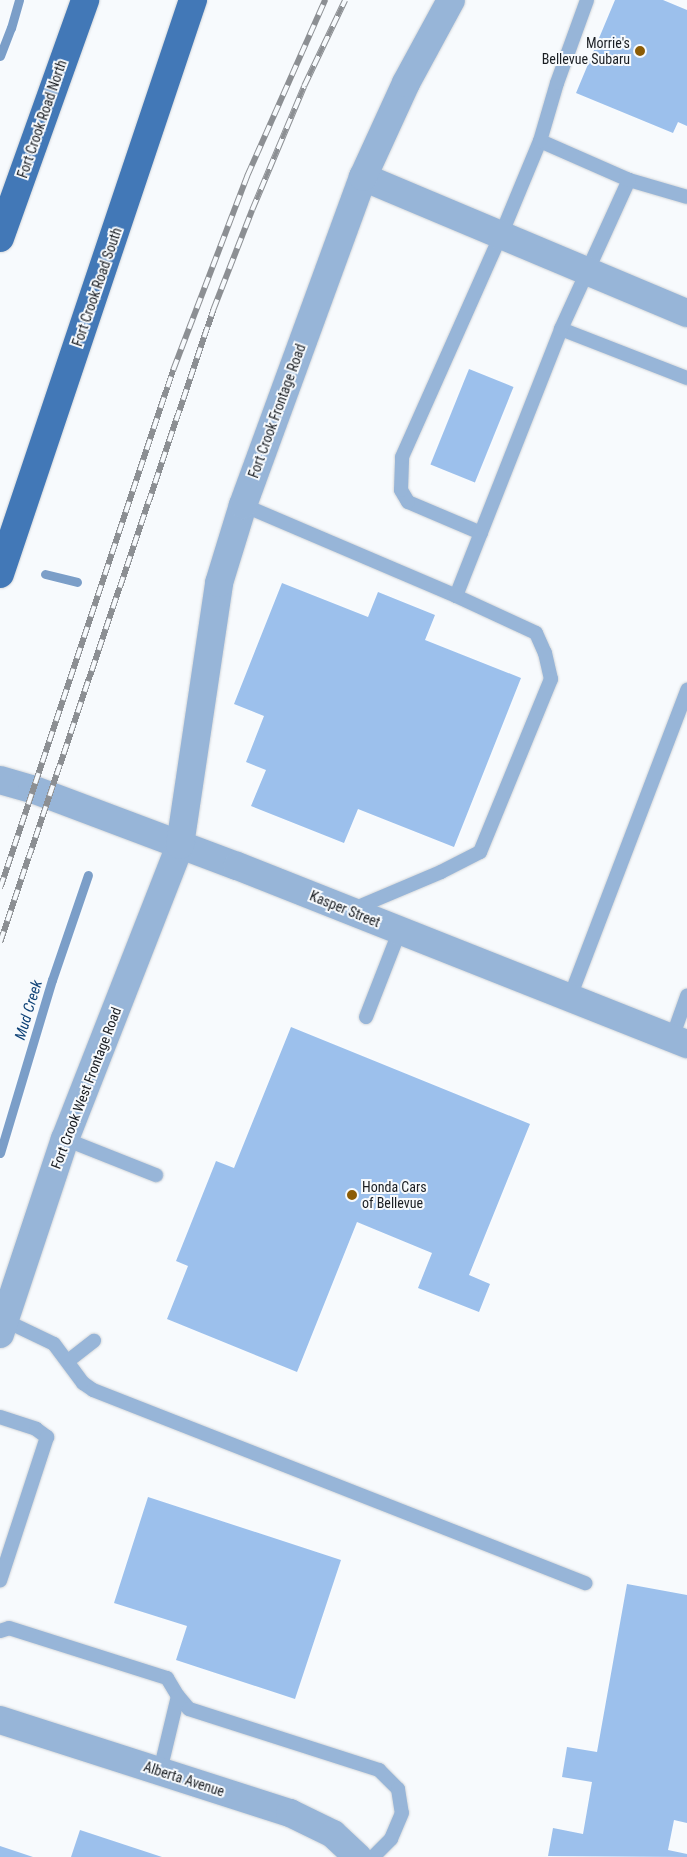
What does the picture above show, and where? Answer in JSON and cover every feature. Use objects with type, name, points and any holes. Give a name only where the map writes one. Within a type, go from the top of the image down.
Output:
[{"type":"main road","name":"Fort Crook Road North","points":[[0,238],[85,0]]},
{"type":"main road","name":"Fort Crook Road South","points":[[0,574],[193,0]]},
{"type":"street","name":"Fort Crook Frontage Road","points":[[180,845],[219,583],[243,505],[363,177],[406,83],[451,0]]},
{"type":"street","points":[[363,177],[687,313]]},
{"type":"street","name":"Kasper Street","points":[[0,780],[32,789],[180,845],[680,1041]]},
{"type":"street","name":"Fort Crook West Frontage Road","points":[[2,1327],[65,1139],[180,845]]},
{"type":"street","name":"Alberta Avenue","points":[[0,1720],[310,1821],[334,1834],[358,1857]]},
{"type":"lane","points":[[481,533],[408,502],[401,490],[402,457],[501,236],[540,141],[556,83],[586,0]]},
{"type":"lane","points":[[540,141],[629,180],[687,197]]},
{"type":"lane","points":[[456,596],[561,329],[629,180]]},
{"type":"lane","points":[[561,329],[687,378]]},
{"type":"lane","points":[[243,505],[456,596],[536,633],[545,653],[551,679],[480,852],[441,872],[350,911]]},
{"type":"lane","points":[[570,997],[687,690]]},
{"type":"lane","points":[[366,1017],[400,930]]},
{"type":"lane","points":[[680,1041],[687,996]]},
{"type":"lane","points":[[65,1139],[156,1175]]},
{"type":"lane","points":[[2,1327],[54,1344],[83,1383],[93,1390],[585,1583]]},
{"type":"lane","points":[[68,1361],[94,1341]]},
{"type":"lane","points":[[0,1418],[36,1429],[47,1437],[0,1581]]},
{"type":"lane","points":[[0,1631],[9,1628],[167,1678],[178,1696],[190,1709],[379,1770],[398,1789],[402,1813],[391,1839],[372,1857]]},
{"type":"lane","points":[[160,1771],[178,1696]]},
{"type":"building","name":"Morrie's Bellevue Subaru","points":[[615,0],[663,0],[687,10],[687,126],[678,122],[673,133],[576,93]]},
{"type":"building","points":[[469,369],[514,387],[475,482],[430,464]]},
{"type":"building","points":[[282,583],[368,617],[378,592],[435,615],[425,640],[521,678],[454,847],[358,809],[344,843],[251,806],[266,770],[246,762],[264,716],[234,704]]},
{"type":"building","name":"Honda Cars of Bellevue","points":[[291,1027],[530,1124],[469,1275],[490,1284],[479,1312],[418,1288],[432,1253],[357,1222],[297,1372],[167,1319],[188,1266],[176,1261],[216,1161],[234,1168]]},
{"type":"building","points":[[148,1497],[341,1560],[295,1699],[176,1660],[187,1626],[114,1603]]},
{"type":"building","points":[[627,1584],[687,1595],[687,1823],[674,1820],[668,1850],[687,1854],[687,1857],[548,1856],[553,1828],[583,1834],[592,1782],[562,1777],[567,1747],[597,1752]]},
{"type":"building","points":[[80,1830],[162,1857],[71,1857]]},
{"type":"building","points":[[0,1846],[33,1857],[0,1857]]},
{"type":"waterway","name":"Mud Creek","points":[[0,56],[19,0]]},
{"type":"waterway","name":"Mud Creek","points":[[45,574],[77,582]]},
{"type":"waterway","name":"Mud Creek","points":[[0,1153],[52,980],[88,875]]},
{"type":"railway","points":[[0,888],[173,370],[247,176],[325,0]]},
{"type":"railway","points":[[0,942],[213,310],[252,210],[304,86],[345,0]]},
{"type":"place","name":"Morrie's Bellevue Subaru","points":[[640,51]]},
{"type":"place","name":"Honda Cars of Bellevue","points":[[352,1195]]}]
